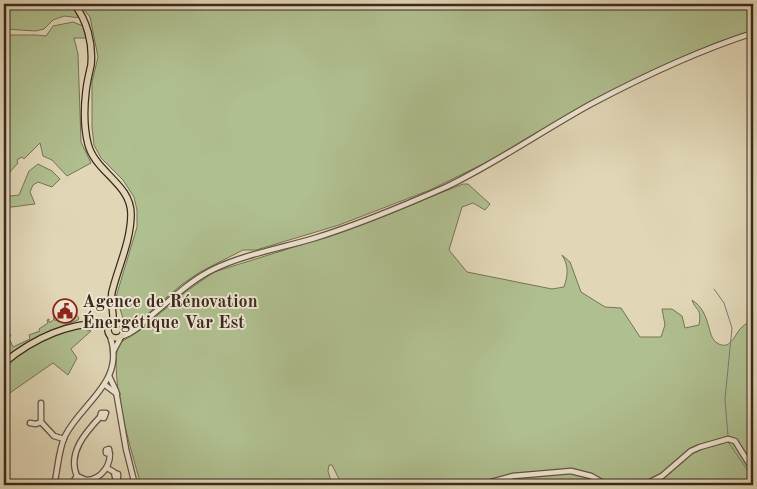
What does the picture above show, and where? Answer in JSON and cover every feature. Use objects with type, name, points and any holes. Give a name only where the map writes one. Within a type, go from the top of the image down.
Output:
[{"type":"main road","points":[[74,4],[86,22],[90,52],[91,64],[85,98],[88,144],[92,156],[128,199],[131,213],[129,231],[112,294],[114,323],[109,334]]},
{"type":"main road","points":[[4,362],[43,338],[77,326],[114,323],[124,327],[122,336],[115,339],[109,334],[94,328],[77,326]]},
{"type":"street","points":[[54,485],[65,437],[105,385],[109,376],[116,344],[122,336],[138,327],[188,285],[214,269],[244,258],[354,225],[404,206],[472,174],[610,95],[682,60],[753,33]]},
{"type":"street","points":[[124,327],[138,327]]},
{"type":"street","points":[[109,334],[113,353]]},
{"type":"street","points":[[109,376],[117,394],[126,449],[135,485]]},
{"type":"street","points":[[105,385],[117,394]]},
{"type":"street","points":[[41,403],[41,422],[51,434],[65,437]]},
{"type":"street","points":[[71,485],[77,476],[74,465],[79,445],[85,433],[100,417]]},
{"type":"street","points":[[30,423],[36,424],[41,422]]},
{"type":"street","points":[[644,485],[662,476],[691,451],[728,439],[735,441],[753,470]]},
{"type":"street","points":[[77,476],[86,480],[95,479],[107,468],[110,454]]},
{"type":"street","points":[[107,468],[114,473]]},
{"type":"street","points":[[480,485],[513,476],[564,472],[582,473],[605,485]]},
{"type":"green space","points":[[4,4],[70,4],[81,18],[64,16],[53,20],[44,29],[36,31],[4,29]]},
{"type":"green space","points":[[79,4],[753,4],[753,30],[715,43],[595,100],[493,159],[430,190],[339,225],[256,250],[243,250],[200,272],[181,285],[139,321],[130,326],[123,318],[116,297],[137,227],[137,210],[134,197],[123,180],[101,158],[94,145],[92,82],[98,57],[90,17]]},
{"type":"green space","points":[[73,22],[83,26],[86,38],[74,38],[78,54],[81,142],[91,163],[67,176],[52,160],[43,156],[40,143],[24,159],[22,157],[18,159],[18,163],[9,173],[4,160],[4,35],[46,36],[53,26]]},
{"type":"green space","points":[[38,164],[52,171],[60,179],[52,187],[38,182],[33,185],[30,192],[35,204],[4,208],[4,190],[11,196],[19,195],[29,171]]},
{"type":"green space","points":[[463,184],[468,184],[490,204],[485,210],[473,203],[462,207],[449,250],[467,272],[552,289],[564,287],[567,271],[562,255],[570,262],[581,292],[605,307],[621,308],[640,337],[661,337],[665,325],[662,309],[672,309],[682,316],[685,328],[699,325],[699,312],[692,300],[703,311],[711,335],[721,345],[728,344],[734,339],[740,329],[753,320],[753,485],[342,485],[332,465],[329,465],[328,471],[332,485],[141,485],[122,414],[116,360],[118,344],[139,331],[184,293],[214,272],[339,233]]},
{"type":"green space","points":[[66,302],[79,318],[47,332],[4,358],[4,349],[9,345],[4,338],[5,334],[9,333],[11,336],[8,336],[13,347],[30,339],[29,335],[40,331],[39,329],[48,323],[47,320],[49,319],[49,322],[51,322],[54,319],[60,321],[56,311],[65,318],[73,314],[65,304]]},
{"type":"green space","points":[[81,328],[91,331],[71,349],[77,358],[68,375],[53,363],[4,397],[4,366],[21,353],[50,337]]},
{"type":"waterway","points":[[714,289],[724,303],[732,328],[725,399],[728,436]]},
{"type":"waterway","points":[[728,442],[753,478]]},
{"type":"place","name":"Agence de Rénovation Énergétique Var Est","points":[[65,311]]}]
